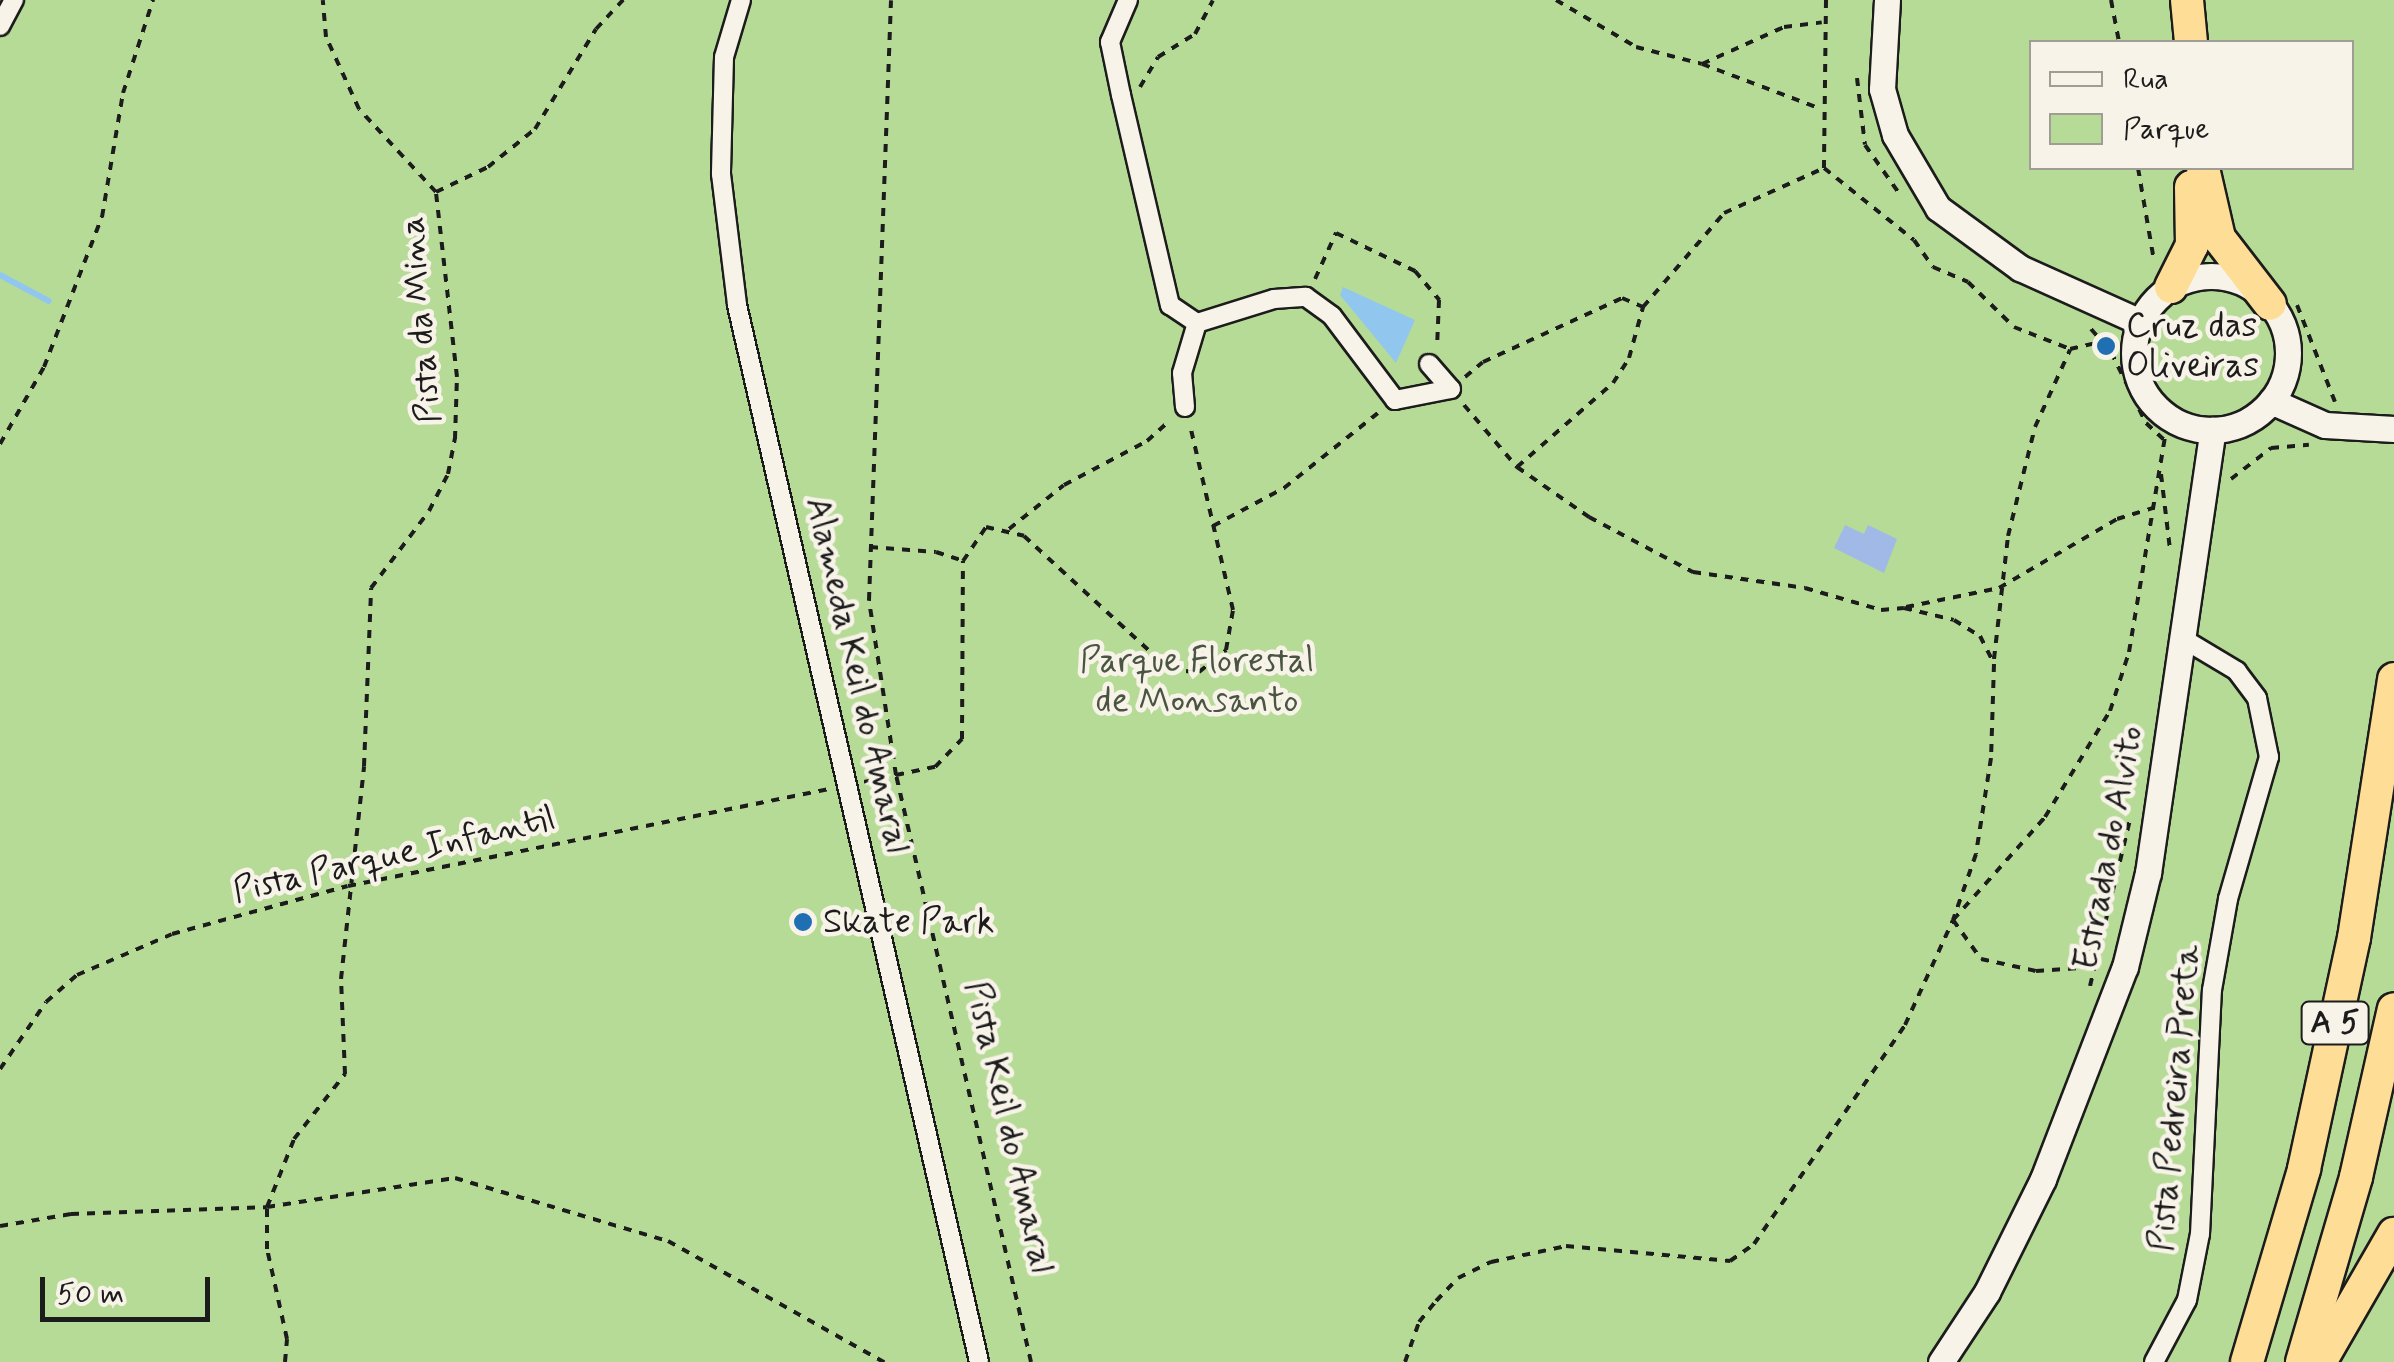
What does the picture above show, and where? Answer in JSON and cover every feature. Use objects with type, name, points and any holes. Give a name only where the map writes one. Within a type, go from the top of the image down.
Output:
[{"type":"highway","points":[[2175,0],[2178,40]]},
{"type":"highway","points":[[2186,0],[2191,40]]},
{"type":"highway","points":[[2164,280],[2192,245],[2190,170]]},
{"type":"highway","points":[[2203,170],[2219,238],[2281,300]]},
{"type":"highway","name":"A 5","points":[[2248,1362],[2304,1169],[2354,938],[2394,678]]},
{"type":"highway","name":"A 5","points":[[2302,1362],[2356,1177],[2394,1010]]},
{"type":"highway","points":[[2320,1362],[2394,1234]]},
{"type":"street","points":[[0,26],[14,0]]},
{"type":"street","name":"Alameda Keil do Amaral","points":[[741,0],[724,57],[721,174],[737,305],[850,784],[979,1362]]},
{"type":"street","points":[[1128,0],[1110,42],[1170,304],[1197,323]]},
{"type":"street","points":[[1888,0],[1882,89],[1894,135],[1938,208],[2020,268],[2140,322]]},
{"type":"street","points":[[2232,278],[2281,300],[2288,344],[2285,374],[2271,401],[2239,425],[2212,430],[2168,418],[2139,382],[2134,352],[2140,322],[2164,280],[2232,278]]},
{"type":"street","points":[[1197,323],[1274,299],[1306,297],[1332,316],[1394,400],[1451,389]]},
{"type":"street","points":[[1186,407],[1182,373],[1197,323]]},
{"type":"street","points":[[1429,364],[1451,389]]},
{"type":"street","points":[[2271,401],[2337,426],[2394,429]]},
{"type":"street","name":"Estrada do Alvito","points":[[1942,1362],[1988,1292],[2043,1179],[2106,1024],[2148,874],[2212,430]]},
{"type":"street","name":"Pista Pedreira Preta","points":[[2154,1362],[2187,1300],[2200,1234],[2212,990],[2228,899],[2269,757],[2257,698],[2237,671],[2180,637]]},
{"type":"path","points":[[0,444],[44,367],[102,216],[124,93],[153,0]]},
{"type":"path","name":"Pista da Mina","points":[[267,1207],[294,1139],[345,1074],[342,979],[348,886],[364,766],[371,588],[429,511],[448,474],[455,439],[456,377],[436,192],[359,108],[326,37],[323,0]]},
{"type":"path","points":[[436,192],[488,168],[535,129],[596,29],[623,0]]},
{"type":"path","name":"Pista Keil do Amaral","points":[[891,0],[869,600],[896,775],[987,1192],[1031,1362]]},
{"type":"path","points":[[1122,95],[1142,86],[1158,57],[1196,34],[1213,0]]},
{"type":"path","points":[[1556,0],[1636,47],[1702,64],[1821,109]]},
{"type":"path","points":[[2111,0],[2119,40]]},
{"type":"path","points":[[1702,64],[1784,28],[1822,22]]},
{"type":"path","points":[[1517,467],[1613,383],[1629,358],[1643,307],[1724,213],[1824,168]]},
{"type":"path","points":[[2138,170],[2164,280]]},
{"type":"path","points":[[1306,297],[1336,233],[1415,271],[1434,290],[1442,318],[1429,364]]},
{"type":"path","points":[[1643,307],[1622,298],[1483,362],[1451,389],[1517,467],[1606,527],[1693,572],[1822,591],[1880,610],[1904,608],[1998,588],[2116,519],[2154,508]]},
{"type":"path","points":[[2226,492],[2252,458],[2337,426],[2309,326],[2281,300]]},
{"type":"path","points":[[1405,1362],[1419,1322],[1436,1301],[1458,1278],[1491,1262],[1566,1246],[1730,1261],[1754,1244],[1905,1025],[1953,920],[1976,854],[1991,758],[1998,588],[2035,428],[2070,350]]},
{"type":"path","points":[[1213,526],[1284,488],[1394,400]]},
{"type":"path","points":[[896,775],[934,767],[962,739],[962,561],[986,527],[1009,529],[1157,662],[1184,673],[1213,664],[1233,630],[1186,407],[1148,441],[1064,485],[1009,529]]},
{"type":"path","points":[[1953,920],[2046,817],[2110,711],[2129,652],[2168,418]]},
{"type":"path","points":[[2160,468],[2170,560]]},
{"type":"path","points":[[870,547],[936,552],[962,561]]},
{"type":"path","points":[[1904,608],[1954,620],[1980,636],[1994,664]]},
{"type":"path","name":"Pista Parque Infantil","points":[[0,1069],[46,1002],[105,960],[209,923],[348,886],[896,775]]},
{"type":"path","points":[[2088,998],[2130,817]]},
{"type":"path","points":[[1953,920],[1981,958],[2036,971],[2095,967]]},
{"type":"path","points":[[0,1226],[71,1214],[267,1207],[455,1178],[668,1242],[884,1362]]},
{"type":"path","points":[[267,1207],[266,1250],[287,1338],[285,1362]]},
{"type":"green space","name":"Parque Florestal de Monsanto","points":[[0,0],[2394,0],[2394,1362],[0,1362]]},
{"type":"water","points":[[1343,287],[1415,320],[1396,363],[1340,295]]},
{"type":"building","points":[[1845,525],[1864,534],[1868,525],[1897,539],[1884,573],[1834,548]]},
{"type":"waterway","points":[[0,275],[49,301]]},
{"type":"place","name":"Cruz das Oliveiras","points":[[2106,346]]},
{"type":"place","name":"Skate Park","points":[[803,922]]}]
